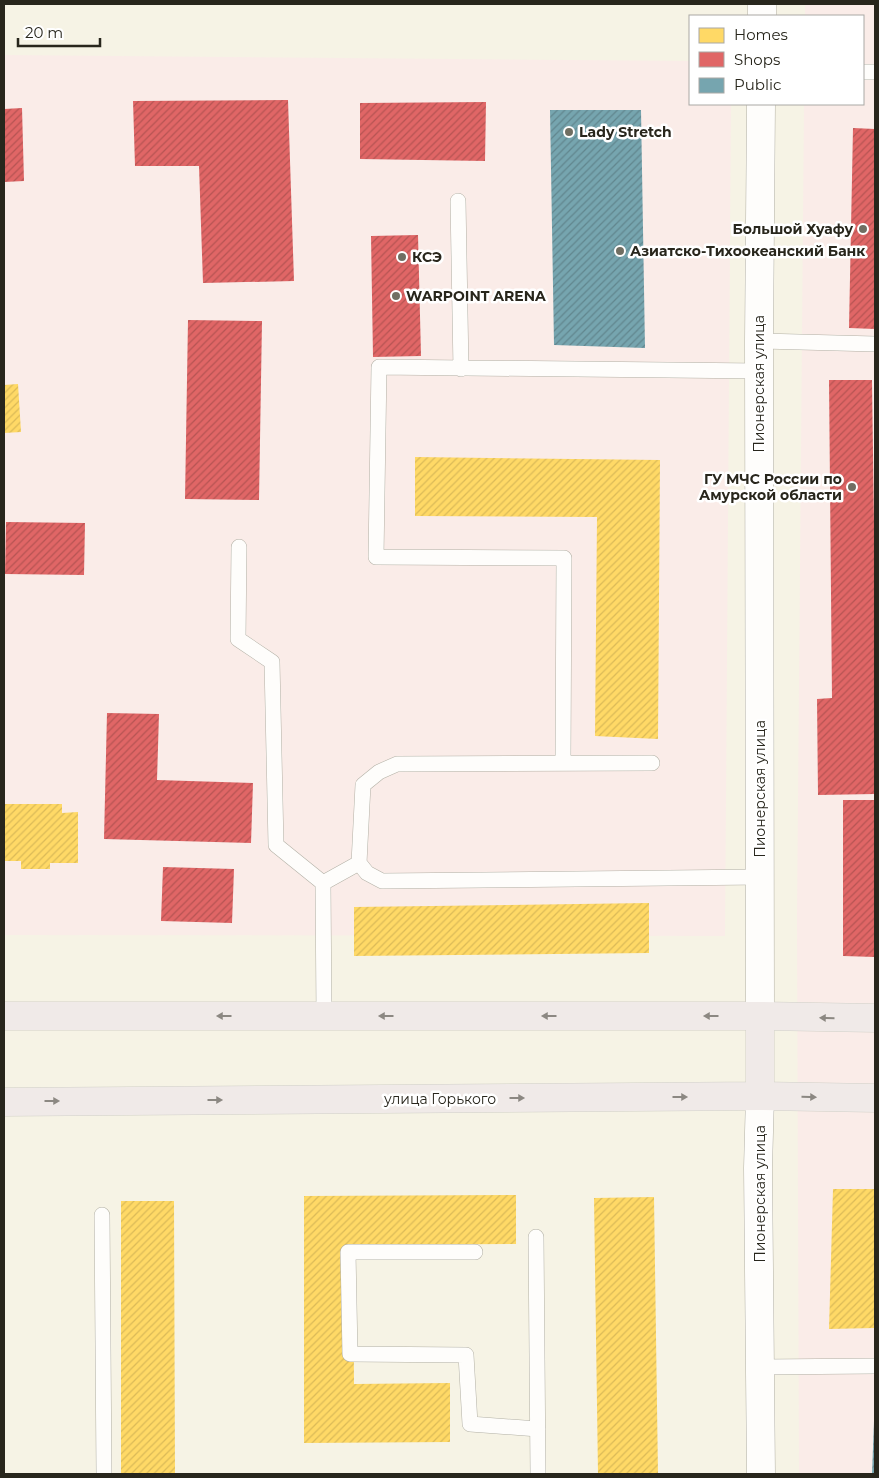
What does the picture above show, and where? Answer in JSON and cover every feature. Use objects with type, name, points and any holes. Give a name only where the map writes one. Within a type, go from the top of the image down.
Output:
[{"type":"main road","points":[[4,1016],[760,1016],[875,1018]]},
{"type":"main road","name":"Пионерская улица","points":[[760,1016],[760,1096]]},
{"type":"main road","name":"улица Горького","points":[[4,1102],[760,1096],[875,1098]]},
{"type":"street","name":"Пионерская улица","points":[[760,1016],[759,341],[761,105]]},
{"type":"street","name":"Пионерская улица","points":[[760,1096],[758,1168],[761,1474]]},
{"type":"lane","points":[[458,201],[461,369]]},
{"type":"lane","points":[[759,341],[875,344]]},
{"type":"lane","points":[[563,762],[564,558],[376,556],[379,367],[759,371]]},
{"type":"lane","points":[[239,547],[238,639],[272,662],[276,845],[323,883]]},
{"type":"lane","points":[[652,762],[397,764],[378,772],[363,785],[359,862],[367,873],[382,881],[760,877]]},
{"type":"lane","points":[[323,883],[359,862]]},
{"type":"lane","points":[[323,883],[324,1016]]},
{"type":"lane","points":[[102,1215],[104,1474]]},
{"type":"lane","points":[[536,1237],[538,1474]]},
{"type":"lane","points":[[475,1252],[348,1252],[350,1354],[466,1355],[470,1424],[538,1429]]},
{"type":"lane","points":[[761,1367],[875,1366]]},
{"type":"shaded area","points":[[805,4],[875,4],[875,1474],[799,1474],[797,918],[804,105],[864,105],[864,15],[805,15]]},
{"type":"shaded area","points":[[4,55],[689,61],[689,105],[731,105],[725,936],[4,935]]},
{"type":"building: Homes","points":[[18,384],[21,432],[4,433],[4,385]]},
{"type":"building: Homes","points":[[415,457],[660,460],[658,739],[595,736],[597,517],[415,516]]},
{"type":"building: Homes","points":[[4,804],[62,804],[62,813],[78,812],[78,863],[50,863],[50,869],[21,869],[21,861],[4,861]]},
{"type":"building: Homes","points":[[649,903],[649,953],[354,956],[354,907]]},
{"type":"building: Homes","points":[[833,1189],[875,1189],[875,1328],[829,1329]]},
{"type":"building: Homes","points":[[516,1195],[516,1244],[353,1245],[354,1384],[450,1383],[450,1442],[304,1443],[304,1196]]},
{"type":"building: Homes","points":[[654,1197],[658,1474],[598,1474],[594,1198]]},
{"type":"building: Homes","points":[[121,1201],[174,1201],[175,1474],[121,1474]]},
{"type":"building: Shops","points":[[288,100],[294,281],[203,283],[199,166],[135,166],[133,101]]},
{"type":"building: Shops","points":[[486,102],[485,161],[360,159],[360,103]]},
{"type":"building: Shops","points":[[22,108],[24,181],[4,182],[4,109]]},
{"type":"building: Shops","name":"Большой Хуафу","points":[[853,128],[875,129],[875,329],[849,328]]},
{"type":"building: Shops","name":"WARPOINT ARENA","points":[[418,235],[421,356],[373,357],[371,236]]},
{"type":"building: Shops","points":[[188,320],[262,321],[259,500],[185,499]]},
{"type":"building: Shops","points":[[829,380],[872,380],[875,794],[818,795],[817,699],[832,698]]},
{"type":"building: Shops","points":[[6,522],[85,523],[84,575],[5,574]]},
{"type":"building: Shops","points":[[107,713],[159,714],[157,780],[253,783],[251,843],[104,839]]},
{"type":"building: Shops","points":[[843,800],[875,800],[875,957],[843,956]]},
{"type":"building: Shops","points":[[163,867],[234,869],[232,923],[161,921]]},
{"type":"building: Public","points":[[550,110],[641,110],[645,348],[554,345]]},
{"type":"building: Public","points":[[874,1421],[875,1474],[872,1474]]},
{"type":"place","name":"Lady Stretch","points":[[569,132]]},
{"type":"place","name":"Большой Хуафу","points":[[863,229]]},
{"type":"place","name":"Азиатско-Тихоокеанский Банк","points":[[620,251]]},
{"type":"place","name":"КСЭ","points":[[402,257]]},
{"type":"place","name":"WARPOINT ARENA","points":[[396,296]]},
{"type":"place","name":"ГУ МЧС России по Амурской области","points":[[852,487]]}]
